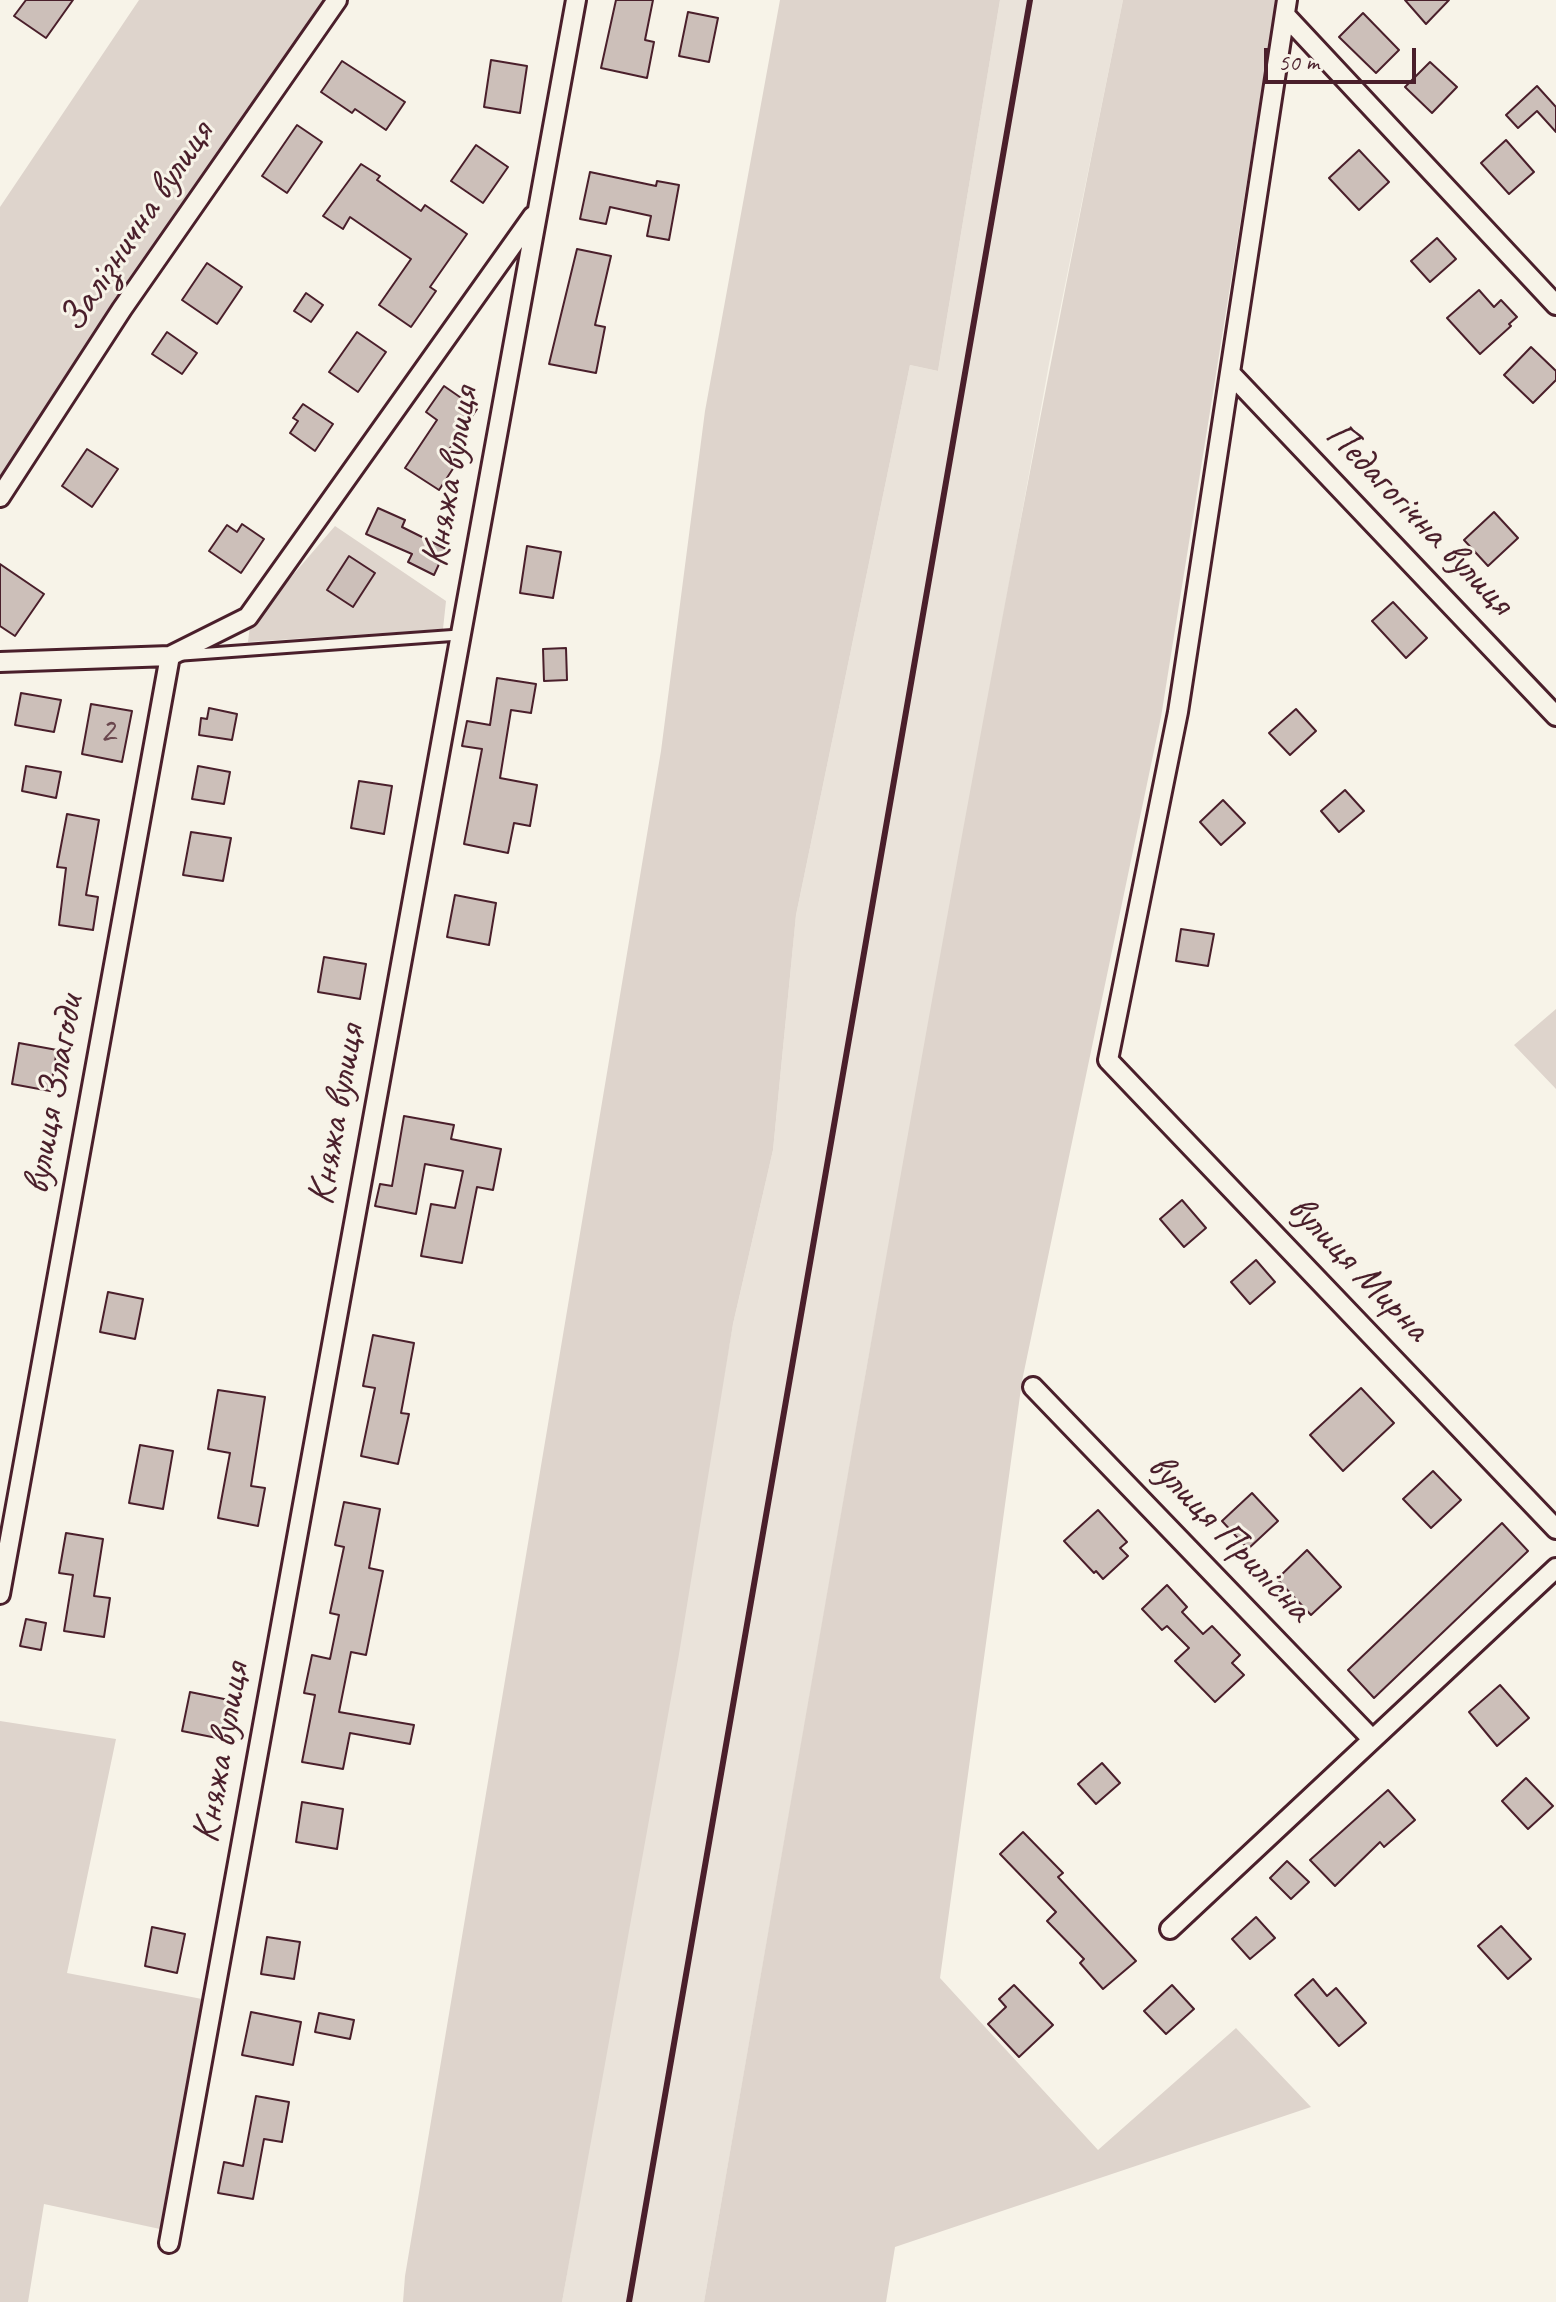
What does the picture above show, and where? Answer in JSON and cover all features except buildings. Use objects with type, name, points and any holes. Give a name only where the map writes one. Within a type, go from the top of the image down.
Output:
[{"type":"street","name":"Залізнична вулиця","points":[[0,497],[122,309],[337,0]]},
{"type":"street","name":"Княжа вулиця","points":[[169,2243],[576,0]]},
{"type":"street","points":[[1286,8],[1556,305]]},
{"type":"street","points":[[1230,373],[1286,8]]},
{"type":"street","points":[[0,662],[170,656],[248,617],[537,210]]},
{"type":"street","name":"Педагогічна вулиця","points":[[1230,373],[1556,716]]},
{"type":"street","name":"вулиця Мирна","points":[[1230,373],[1178,712],[1108,1060],[1556,1529]]},
{"type":"street","name":"вулиця Злагоди","points":[[0,1594],[170,656]]},
{"type":"street","name":"вулиця Прилісна","points":[[1033,1387],[1372,1739]]},
{"type":"street","points":[[1170,1929],[1556,1568]]},
{"type":"lane","points":[[170,656],[459,635]]},
{"type":"shaded area","points":[[139,0],[325,0],[116,303],[0,479],[0,207]]},
{"type":"shaded area","points":[[780,0],[1000,0],[938,371],[910,365],[796,915],[773,1150],[733,1324],[679,1654],[562,2302],[403,2302],[661,751],[705,411]]},
{"type":"shaded area","points":[[1000,0],[1123,0],[1049,364],[869,1355],[704,2302],[562,2302],[733,1324],[773,1150],[796,915],[910,365],[938,371]]},
{"type":"shaded area","points":[[1123,0],[1276,0],[1161,717],[1022,1381],[940,1978],[1098,2150],[1236,2028],[1311,2107],[895,2247],[886,2302],[704,2302],[957,862]]},
{"type":"shaded area","points":[[335,526],[446,601],[443,629],[248,642],[250,625]]},
{"type":"shaded area","points":[[1556,1009],[1556,1089],[1514,1045]]},
{"type":"shaded area","points":[[0,1721],[116,1739],[67,1973],[202,1999],[160,2229],[44,2204],[28,2302],[0,2302]]},
{"type":"railway","points":[[629,2302],[1030,0]]}]
